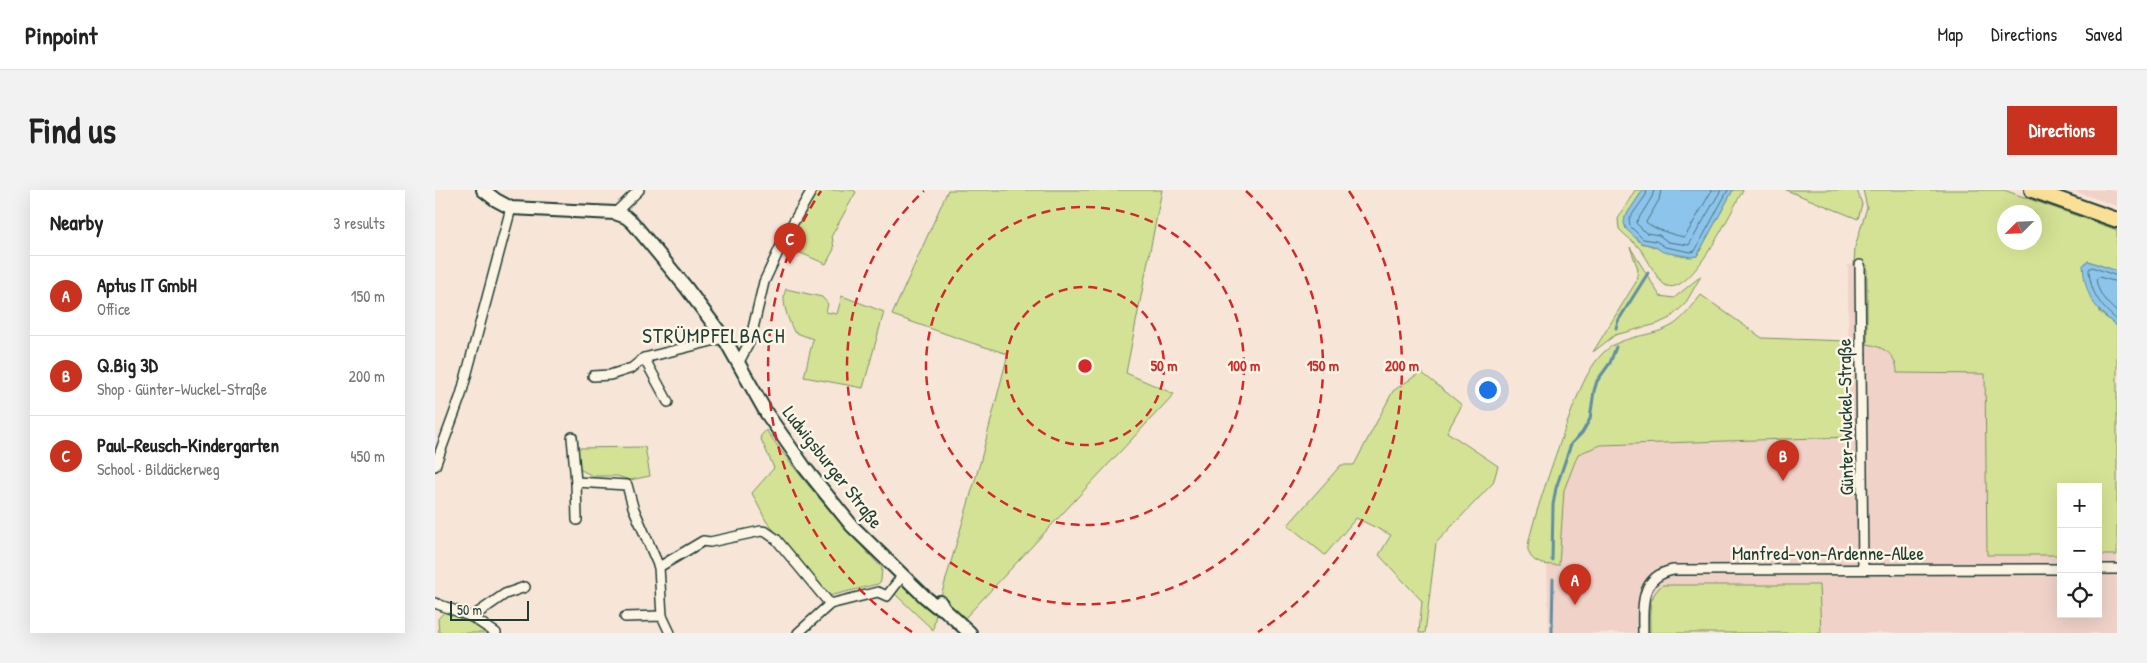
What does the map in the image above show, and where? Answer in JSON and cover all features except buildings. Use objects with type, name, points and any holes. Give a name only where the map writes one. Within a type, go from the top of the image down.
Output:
[{"type":"main road","points":[[2032,190],[2117,220]]},
{"type":"street","name":"Ludwigsburger Straße","points":[[483,190],[495,200],[511,208],[615,213],[626,217],[633,223],[685,286],[724,338],[767,414],[805,468],[853,526],[931,602],[944,609],[970,633]]},
{"type":"street","points":[[615,213],[639,190]]},
{"type":"street","points":[[739,362],[750,341],[764,282],[785,235],[812,190]]},
{"type":"street","points":[[435,466],[461,395],[511,208]]},
{"type":"street","name":"Günter-Wuckel-Straße","points":[[1860,265],[1863,569]]},
{"type":"street","points":[[593,376],[610,376],[632,368],[644,358],[724,338]]},
{"type":"street","points":[[644,358],[668,402]]},
{"type":"street","points":[[572,437],[577,520]]},
{"type":"street","points":[[576,482],[627,484],[633,507],[659,567],[662,616],[670,633]]},
{"type":"street","points":[[659,567],[703,541],[711,542],[761,530],[776,539],[830,604]]},
{"type":"street","name":"Manfred-von-Ardenne-Allee","points":[[1643,633],[1644,595],[1652,582],[1668,571],[2057,569]]},
{"type":"street","points":[[2102,569],[2117,569]]},
{"type":"street","points":[[798,633],[830,604],[878,592],[887,596],[907,579]]},
{"type":"street","points":[[472,617],[505,594],[525,587]]},
{"type":"street","points":[[435,603],[472,617],[496,633]]},
{"type":"street","points":[[625,617],[662,616]]},
{"type":"shaded area","points":[[2071,190],[2117,190],[2117,206]]},
{"type":"shaded area","points":[[1848,265],[1867,265],[1867,344],[1879,346],[1888,352],[1896,361],[1897,373],[1985,374],[1987,555],[2057,555],[2057,618],[2102,618],[2102,555],[2117,555],[2117,633],[1821,633],[1819,585],[1663,585],[1652,599],[1650,633],[1549,633],[1547,565],[1559,565],[1564,490],[1578,454],[1601,445],[1849,437]]},
{"type":"green space","points":[[815,190],[853,190],[856,192],[832,235],[834,249],[826,264],[787,247],[790,235]]},
{"type":"green space","points":[[948,190],[1162,190],[1126,373],[1174,394],[964,619],[941,596],[980,463],[1008,354],[892,315]]},
{"type":"green space","points":[[1635,190],[1643,190],[1625,217],[1641,243],[1676,255],[1690,257],[1697,256],[1733,190],[1743,190],[1710,250],[1686,279],[1675,286],[1665,285],[1662,282],[1641,250],[1619,229],[1618,219]]},
{"type":"green space","points":[[1786,190],[1857,190],[1862,204],[1858,219]]},
{"type":"green space","points":[[1863,190],[2004,190],[2117,230],[2117,271],[2088,261],[2099,312],[2117,326],[2117,555],[2102,555],[2102,483],[2057,483],[2057,555],[1987,555],[1985,374],[1897,373],[1895,361],[1888,353],[1879,347],[1867,344],[1867,265],[1854,265],[1855,247],[1867,207]]},
{"type":"green space","points":[[1630,247],[1660,296],[1674,298],[1701,276],[1685,304],[1670,318],[1657,324],[1615,335],[1593,352],[1636,282],[1638,269]]},
{"type":"green space","points":[[786,289],[822,297],[828,304],[826,312],[837,314],[842,296],[884,312],[863,388],[804,377],[813,339],[794,332],[785,305],[784,294]]},
{"type":"green space","points":[[1701,295],[1762,338],[1846,341],[1849,437],[1601,445],[1578,454],[1564,490],[1559,565],[1536,561],[1528,550],[1533,523],[1566,425],[1580,389],[1592,367],[1603,353],[1619,342],[1673,325],[1685,315]]},
{"type":"green space","points":[[1421,372],[1462,405],[1447,432],[1498,466],[1493,483],[1436,543],[1425,633],[1419,633],[1422,601],[1379,555],[1391,535],[1356,518],[1325,555],[1288,525],[1341,465],[1354,465],[1393,391]]},
{"type":"green space","points":[[766,430],[821,501],[882,568],[881,581],[878,584],[829,596],[766,521],[752,493],[774,468],[760,437]]},
{"type":"green space","points":[[645,447],[650,476],[630,480],[617,476],[593,476],[579,469],[576,448]]},
{"type":"green space","points":[[1663,585],[1819,585],[1821,633],[1650,633],[1652,600],[1654,594]]},
{"type":"green space","points":[[902,586],[910,589],[936,613],[933,630],[895,594],[898,587]]},
{"type":"green space","points":[[444,612],[476,623],[486,630],[486,633],[439,633],[438,619]]},
{"type":"water","points":[[1643,190],[1733,190],[1697,256],[1691,257],[1663,252],[1654,246],[1641,243],[1626,229],[1625,217]]},
{"type":"water","points":[[2088,261],[2117,271],[2117,326],[2096,306],[2088,292],[2083,265]]},
{"type":"waterway","points":[[1616,328],[1618,321],[1648,273]]},
{"type":"waterway","points":[[1552,560],[1553,505],[1556,488],[1571,444],[1582,433],[1590,419],[1597,381],[1610,363],[1616,347]]},
{"type":"waterway","points":[[1552,633],[1553,579]]},
{"type":"place","name":"Paul-Reusch-Kindergarten","points":[[790,264]]},
{"type":"place","name":"Q.Big 3D","points":[[1783,481]]},
{"type":"place","name":"Aptus IT GmbH","points":[[1575,605]]},
{"type":"district","name":"STRÜMPFELBACH","points":[[714,336]]}]
